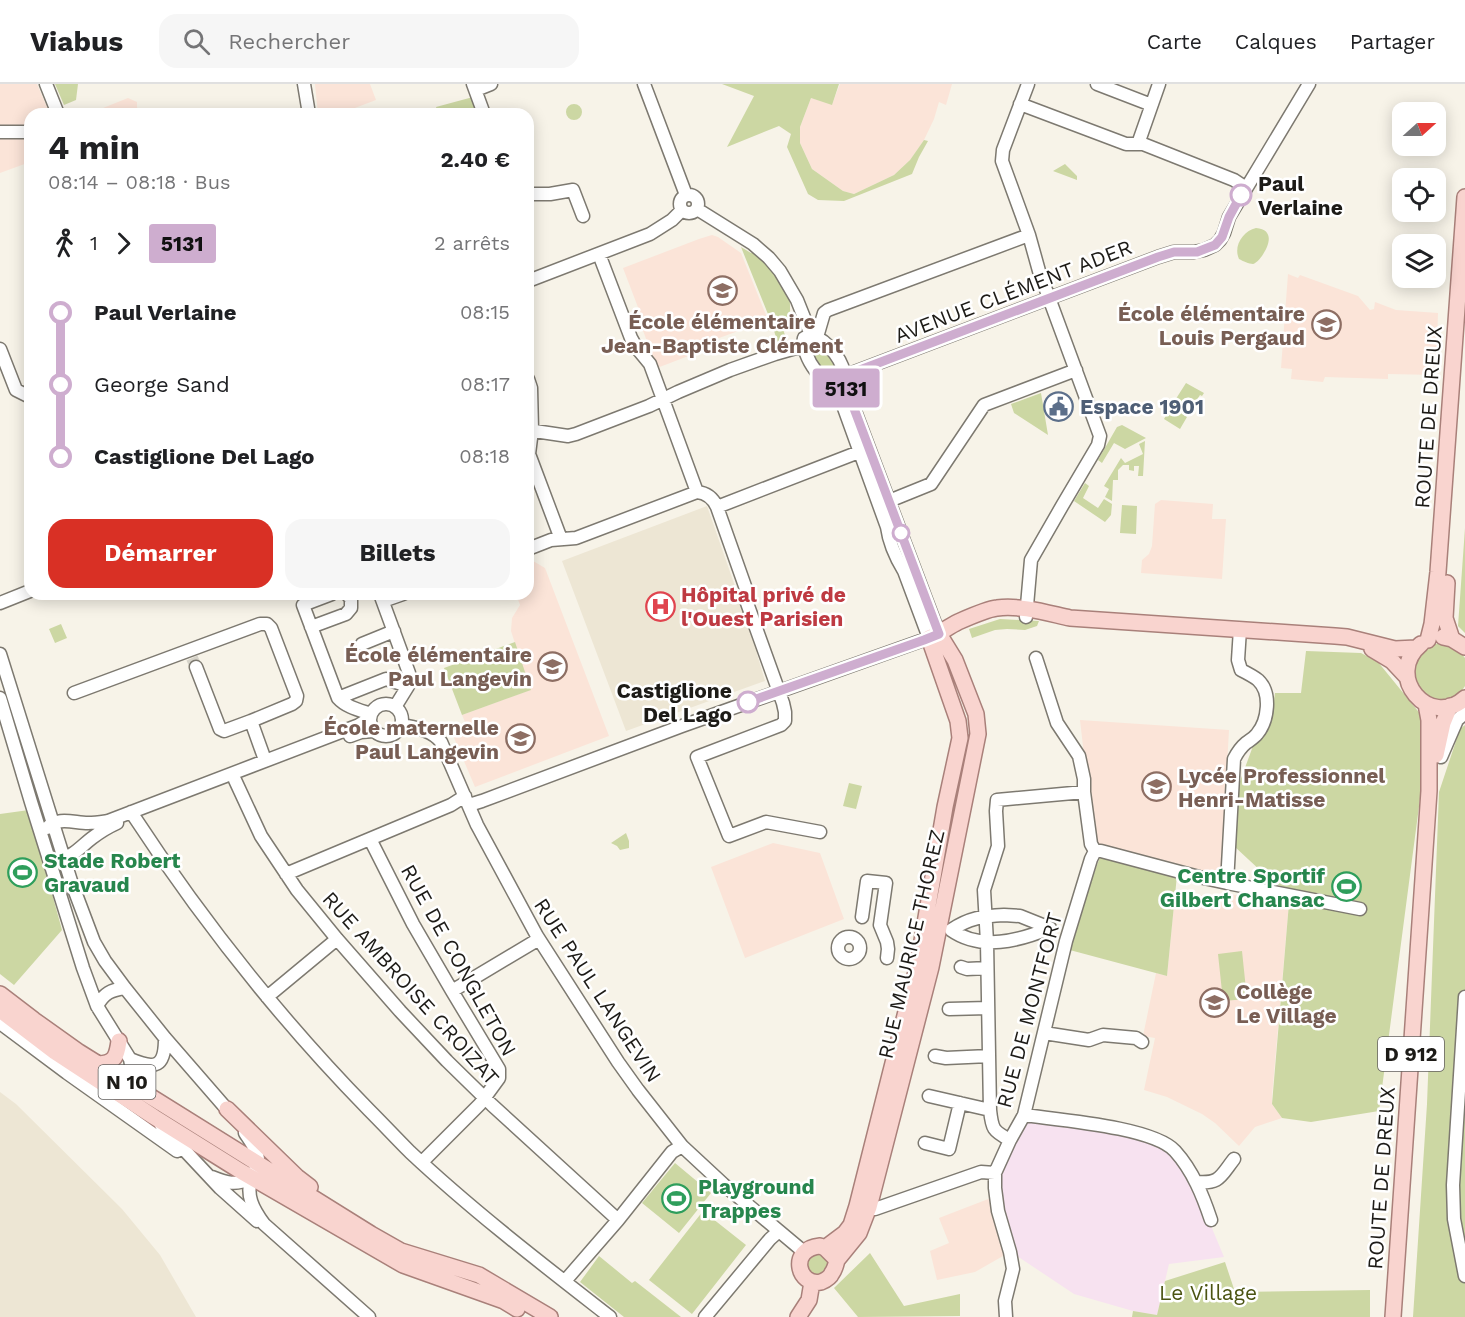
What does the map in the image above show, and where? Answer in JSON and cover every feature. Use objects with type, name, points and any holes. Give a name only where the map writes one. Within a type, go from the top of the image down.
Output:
[{"type":"main road","name":"ROUTE DE DREUX","points":[[1407,677],[1409,658],[1422,644],[1432,624],[1438,572],[1465,197]]},
{"type":"main road","name":"ROUTE DE DREUX","points":[[1458,643],[1446,624],[1445,612],[1465,293]]},
{"type":"main road","points":[[938,634],[954,624],[995,608],[1027,613],[1044,612],[1070,618],[1335,636],[1395,649],[1444,637],[1458,643]]},
{"type":"main road","name":"RUE MAURICE THOREZ","points":[[863,1206],[931,967],[945,929],[978,734],[976,714],[955,660],[938,634]]},
{"type":"main road","name":"RUE MAURICE THOREZ","points":[[837,1260],[859,1233],[863,1206],[918,964],[945,807],[960,738],[938,634]]},
{"type":"main road","points":[[1356,640],[1392,661],[1407,677],[1416,697],[1426,704],[1442,707],[1461,704]]},
{"type":"main road","name":"ROUTE DE DREUX","points":[[1393,1317],[1429,791],[1430,720],[1426,704]]},
{"type":"main road","name":"ROUTE DE DREUX","points":[[1429,791],[1439,736],[1461,704]]},
{"type":"main road","name":"N 10","points":[[0,994],[45,1029],[135,1087],[254,1171],[403,1265],[504,1301],[531,1317]]},
{"type":"main road","name":"N 10","points":[[0,1010],[55,1052],[154,1117],[401,1251],[479,1275],[550,1317]]},
{"type":"main road","points":[[99,1065],[108,1064],[114,1059],[120,1041]]},
{"type":"main road","points":[[227,1109],[297,1177],[320,1195],[366,1224],[371,1234]]},
{"type":"main road","points":[[825,1248],[845,1233],[863,1206]]},
{"type":"main road","points":[[812,1247],[825,1248],[837,1260],[833,1272],[824,1281],[812,1282],[800,1270],[800,1260],[804,1252],[812,1247]]},
{"type":"main road","points":[[799,1316],[808,1300],[812,1282]]},
{"type":"street","points":[[46,84],[56,108]]},
{"type":"street","points":[[304,84],[308,108]]},
{"type":"street","points":[[482,108],[475,87],[491,84]]},
{"type":"street","points":[[644,84],[686,195]]},
{"type":"street","points":[[1027,613],[1031,560],[1098,445],[1100,436],[1039,271],[1029,235],[1004,166],[1002,155],[1028,84]]},
{"type":"street","points":[[1097,84],[1149,104]]},
{"type":"street","points":[[1138,144],[1159,84]]},
{"type":"street","points":[[1020,104],[1126,144],[1143,144],[1234,180],[1245,188],[1309,84]]},
{"type":"street","points":[[0,132],[24,132]]},
{"type":"street","name":"AVENUE CLÉMENT ADER","points":[[841,381],[1049,298],[1174,252],[1197,252],[1215,245],[1221,240],[1229,217],[1245,188]]},
{"type":"street","points":[[534,194],[573,190],[583,216]]},
{"type":"street","points":[[692,194],[697,198],[699,204],[697,209],[688,213],[682,210],[680,202],[683,196],[692,194]]},
{"type":"street","points":[[697,209],[753,244],[770,258],[797,300],[809,339]]},
{"type":"street","points":[[534,279],[650,234],[672,220],[682,210]]},
{"type":"street","points":[[841,381],[823,378],[806,356],[809,339],[824,313],[1029,235]]},
{"type":"street","points":[[599,254],[636,347],[650,364],[697,492]]},
{"type":"street","points":[[534,430],[571,435],[649,406],[730,370],[809,339],[826,344],[840,363],[841,381],[859,452],[888,527],[898,561],[938,634]]},
{"type":"street","points":[[0,349],[16,390],[24,394]]},
{"type":"street","points":[[889,501],[932,484],[984,405],[1076,370]]},
{"type":"street","points":[[841,381],[889,501],[938,634]]},
{"type":"street","points":[[717,507],[859,452]]},
{"type":"street","points":[[534,467],[561,538]]},
{"type":"street","points":[[534,547],[551,540],[576,538],[697,492],[710,496],[717,507],[746,589],[747,603],[779,691],[785,721],[781,725],[698,757],[729,836],[766,822],[820,832]]},
{"type":"street","points":[[0,603],[24,593]]},
{"type":"street","points":[[41,834],[52,822],[90,823],[133,815],[357,734],[371,722],[374,709],[381,705],[388,704],[399,711],[402,725],[399,730],[385,737],[378,735],[371,722],[342,701],[303,605],[316,600]]},
{"type":"street","points":[[311,627],[346,614],[351,608],[351,600]]},
{"type":"street","points":[[382,600],[409,674],[408,686],[395,707]]},
{"type":"street","points":[[74,693],[192,658],[260,624],[267,624],[271,628],[297,696],[296,702],[250,721],[224,730],[220,729],[192,658]]},
{"type":"street","points":[[1227,883],[1234,759],[1263,723],[1267,696],[1257,679],[1241,670],[1238,660],[1240,629]]},
{"type":"street","points":[[362,644],[394,631]]},
{"type":"street","points":[[286,874],[451,805],[467,800],[482,801],[938,634]]},
{"type":"street","points":[[0,654],[76,898],[94,942],[125,988],[227,1109],[254,1145],[256,1151],[249,1189],[250,1200],[264,1224],[369,1317]]},
{"type":"street","points":[[1036,658],[1057,723],[1079,756],[1084,779],[1091,844],[1095,851],[1199,877],[1360,909]]},
{"type":"street","points":[[342,701],[351,692],[386,679],[408,686]]},
{"type":"street","points":[[0,698],[83,968],[97,1006],[130,1059],[135,1087],[154,1117],[220,1188],[254,1219],[264,1224]]},
{"type":"street","points":[[250,721],[265,760]]},
{"type":"street","points":[[49,859],[64,858],[74,854],[110,826],[133,815],[265,760],[371,722]]},
{"type":"street","name":"RUE PAUL LANGEVIN","points":[[402,725],[431,733],[441,742],[477,825],[539,939],[606,1045],[638,1090],[682,1146],[804,1252]]},
{"type":"street","name":"RUE AMBROISE CROIZAT","points":[[235,780],[261,836],[297,890],[337,939],[447,1061],[484,1098],[618,1220]]},
{"type":"street","points":[[1010,1140],[993,1128],[990,1110],[984,890],[998,846],[997,800],[1084,792]]},
{"type":"street","points":[[133,815],[194,904],[267,997],[332,1072],[422,1162],[473,1208],[610,1317]]},
{"type":"street","points":[[68,821],[75,825],[80,833],[79,848]]},
{"type":"street","name":"RUE DE CONGLETON","points":[[370,839],[413,924],[499,1069],[499,1078],[484,1098]]},
{"type":"street","name":"RUE DE MONTFORT","points":[[1006,1317],[1005,1300],[1013,1269],[998,1211],[995,1173],[1024,1115],[1069,929],[1095,851]]},
{"type":"street","points":[[862,918],[867,880],[886,883],[880,925],[887,942],[886,958]]},
{"type":"street","points":[[945,929],[985,916],[1020,916],[1050,928],[1069,929]]},
{"type":"street","points":[[945,929],[968,939],[987,942],[1014,940],[1050,928]]},
{"type":"street","points":[[267,997],[337,939]]},
{"type":"street","points":[[452,991],[539,939]]},
{"type":"street","points":[[961,967],[987,968]]},
{"type":"street","points":[[97,1006],[107,992],[125,988]]},
{"type":"street","points":[[1465,997],[1453,1185],[1454,1220],[1465,1276]]},
{"type":"street","points":[[949,1009],[988,1008]]},
{"type":"street","points":[[0,1023],[187,1159],[194,1160]]},
{"type":"street","points":[[1044,1033],[1089,1040],[1103,1035],[1136,1038],[1142,1042]]},
{"type":"street","points":[[130,1059],[148,1066],[156,1064],[163,1059],[165,1038]]},
{"type":"street","points":[[935,1056],[946,1058],[989,1056]]},
{"type":"street","points":[[929,1096],[990,1110]]},
{"type":"street","points":[[422,1162],[484,1098]]},
{"type":"street","points":[[925,1143],[949,1149],[960,1103]]},
{"type":"street","points":[[1024,1115],[1132,1130],[1166,1143],[1175,1151],[1196,1182],[1211,1220]]},
{"type":"street","points":[[565,1281],[618,1220],[672,1152],[682,1146]]},
{"type":"street","points":[[1196,1182],[1213,1182],[1234,1160]]},
{"type":"street","points":[[208,1175],[234,1184],[243,1182],[254,1171]]},
{"type":"street","points":[[863,1206],[875,1209],[981,1172],[995,1173]]},
{"type":"street","points":[[705,1317],[779,1231]]},
{"type":"shaded area","points":[[0,84],[37,84],[47,108],[24,108],[24,164],[0,173]]},
{"type":"shaded area","points":[[315,84],[370,84],[376,100],[355,108],[317,108]]},
{"type":"shaded area","points":[[840,84],[952,84],[946,105],[939,102],[924,140],[910,160],[894,175],[854,194],[843,191],[812,169],[800,143],[800,127],[811,98],[832,104]]},
{"type":"shaded area","points":[[128,98],[137,102],[137,108],[103,108]]},
{"type":"shaded area","points":[[712,235],[741,253],[768,320],[711,341],[712,347],[657,368],[642,328],[644,323],[623,268]]},
{"type":"shaded area","name":"École élémentaire Louis Pergaud","points":[[1288,274],[1298,278],[1300,275],[1358,296],[1370,310],[1374,309],[1375,302],[1396,310],[1438,313],[1436,375],[1388,374],[1388,379],[1325,377],[1323,382],[1291,379],[1292,369],[1281,368]]},
{"type":"shaded area","points":[[1161,500],[1213,504],[1212,519],[1226,519],[1222,579],[1141,573],[1142,560],[1149,554],[1152,546],[1155,504]]},
{"type":"shaded area","name":"Hôpital privé de l'Ouest Parisien","points":[[707,506],[758,652],[765,681],[626,731],[562,561]]},
{"type":"shaded area","points":[[534,562],[545,568],[609,736],[475,787],[452,733],[453,729],[465,722],[462,715],[530,690],[511,631],[512,618],[520,605],[518,600],[534,600]]},
{"type":"shaded area","name":"Lycée Professionnel Henri-Matisse","points":[[1080,720],[1229,730],[1221,875],[1094,843]]},
{"type":"shaded area","points":[[773,843],[820,853],[844,919],[745,958],[711,867]]},
{"type":"shaded area","name":"Collège Le Village","points":[[1175,895],[1241,895],[1289,903],[1272,1096],[1272,1104],[1282,1118],[1255,1127],[1239,1146],[1202,1114],[1167,1097],[1144,1090],[1155,1038],[1143,1036],[1156,973],[1167,976]]},
{"type":"shaded area","points":[[0,1092],[16,1104],[122,1209],[160,1255],[196,1317],[0,1317]]},
{"type":"shaded area","points":[[1029,1119],[1131,1134],[1166,1148],[1191,1178],[1224,1257],[1169,1264],[1157,1315],[1133,1311],[1074,1294],[1017,1256],[1001,1210],[1000,1176],[1010,1150]]},
{"type":"shaded area","points":[[996,1196],[1010,1252],[975,1272],[937,1280],[930,1251],[949,1243],[939,1218]]},
{"type":"green space","points":[[55,84],[78,84],[76,100],[64,105]]},
{"type":"green space","points":[[722,84],[839,84],[832,105],[811,98],[800,127],[800,143],[812,169],[843,191],[854,194],[894,175],[910,160],[924,140],[928,141],[912,174],[844,201],[818,200],[808,194],[787,147],[791,134],[779,126],[727,147],[754,96]]},
{"type":"green space","points":[[473,97],[477,108],[436,108]]},
{"type":"green space","points":[[574,104],[582,112],[574,120],[566,112]]},
{"type":"green space","points":[[1065,164],[1077,176],[1077,180],[1053,171]]},
{"type":"green space","points":[[1256,228],[1264,230],[1269,240],[1264,253],[1251,264],[1239,259],[1237,249],[1243,236]]},
{"type":"green space","points":[[741,247],[751,253],[755,252],[766,262],[787,291],[791,317],[780,322],[787,340],[778,344],[772,324]]},
{"type":"green space","points":[[812,339],[834,362],[838,380],[828,377],[816,365],[807,342]]},
{"type":"green space","points":[[1186,383],[1204,393],[1200,395],[1188,415],[1172,405]]},
{"type":"green space","points":[[1041,393],[1048,435],[1014,413],[1011,404]]},
{"type":"green space","points":[[1171,407],[1187,417],[1180,429],[1164,419]]},
{"type":"green space","points":[[1122,425],[1146,438],[1125,449],[1114,443],[1102,463],[1098,460],[1117,427]]},
{"type":"green space","points":[[1145,441],[1143,476],[1138,476],[1139,466],[1134,466],[1134,471],[1129,470],[1129,465],[1123,465],[1118,470],[1118,480],[1113,480],[1112,501],[1105,497],[1109,489],[1104,486],[1121,458],[1125,463],[1143,454],[1139,444]]},
{"type":"green space","points":[[1085,483],[1089,486],[1083,498],[1098,508],[1104,499],[1112,504],[1111,515],[1105,522],[1074,501]]},
{"type":"green space","points":[[1122,505],[1137,506],[1136,534],[1120,533]]},
{"type":"green space","points":[[1465,528],[1465,633],[1458,626]]},
{"type":"green space","points":[[1000,619],[1039,621],[1037,626],[1025,630],[995,630],[972,638],[969,629]]},
{"type":"green space","points":[[61,624],[67,638],[55,643],[49,629]]},
{"type":"green space","points":[[515,642],[531,690],[462,715],[444,668]]},
{"type":"green space","points":[[1436,644],[1452,647],[1465,658],[1465,686],[1451,699],[1439,701],[1423,694],[1412,674],[1418,659],[1426,648]]},
{"type":"green space","name":"Centre Sportif Gilbert Chansac","points":[[1306,651],[1361,653],[1378,662],[1422,716],[1423,776],[1379,1111],[1311,1122],[1282,1118],[1272,1104],[1292,890],[1275,884],[1235,847],[1239,784],[1253,746],[1271,724],[1275,693],[1301,693]]},
{"type":"green space","points":[[1465,725],[1465,1317],[1413,1317],[1427,1104],[1439,792],[1460,729]]},
{"type":"green space","points":[[849,783],[862,786],[856,809],[843,806]]},
{"type":"green space","name":"Stade Robert Gravaud","points":[[29,810],[62,930],[14,985],[0,974],[0,814]]},
{"type":"green space","points":[[626,833],[629,848],[620,850],[611,843]]},
{"type":"green space","points":[[1100,857],[1177,875],[1167,976],[1066,949]]},
{"type":"green space","points":[[1242,951],[1247,999],[1223,1001],[1218,954]]},
{"type":"green space","name":"Playground Trappes","points":[[675,1163],[711,1193],[679,1233],[642,1203]]},
{"type":"green space","points":[[703,1211],[746,1245],[692,1314],[649,1280]]},
{"type":"green space","points":[[811,1253],[826,1254],[830,1265],[820,1277],[809,1273],[806,1258]]},
{"type":"green space","points":[[870,1253],[904,1306],[960,1294],[960,1316],[858,1317],[834,1288]]},
{"type":"green space","points":[[599,1256],[632,1283],[635,1281],[681,1317],[624,1317],[580,1282]]},
{"type":"green space","name":"Le Village","points":[[1225,1262],[1235,1292],[1370,1290],[1370,1317],[1132,1317],[1133,1311],[1157,1315],[1165,1281]]},
{"type":"tunnel","points":[[192,658],[196,667]]},
{"type":"bus line","name":"5131","points":[[748,702],[939,634],[844,382],[844,376],[1158,257],[1174,252],[1197,252],[1207,249],[1221,240],[1229,217],[1241,195]]},
{"type":"place","name":"Paul Verlaine","points":[[1241,195]]},
{"type":"place","name":"École élémentaire Jean-Baptiste Clément","points":[[722,290]]},
{"type":"place","name":"École élémentaire Louis Pergaud","points":[[1326,325]]},
{"type":"place","name":"Espace 1901","points":[[1059,406]]},
{"type":"place","name":"Hôpital privé de l'Ouest Parisien","points":[[660,606]]},
{"type":"place","name":"École élémentaire Paul Langevin","points":[[553,666]]},
{"type":"place","name":"Castiglione Del Lago","points":[[748,702]]},
{"type":"place","name":"École maternelle Paul Langevin","points":[[520,739]]},
{"type":"place","name":"Lycée Professionnel Henri-Matisse","points":[[1157,787]]},
{"type":"place","name":"Stade Robert Gravaud","points":[[23,872]]},
{"type":"place","name":"Centre Sportif Gilbert Chansac","points":[[1346,887]]},
{"type":"place","name":"Collège Le Village","points":[[1215,1003]]},
{"type":"place","name":"Playground Trappes","points":[[677,1198]]}]
